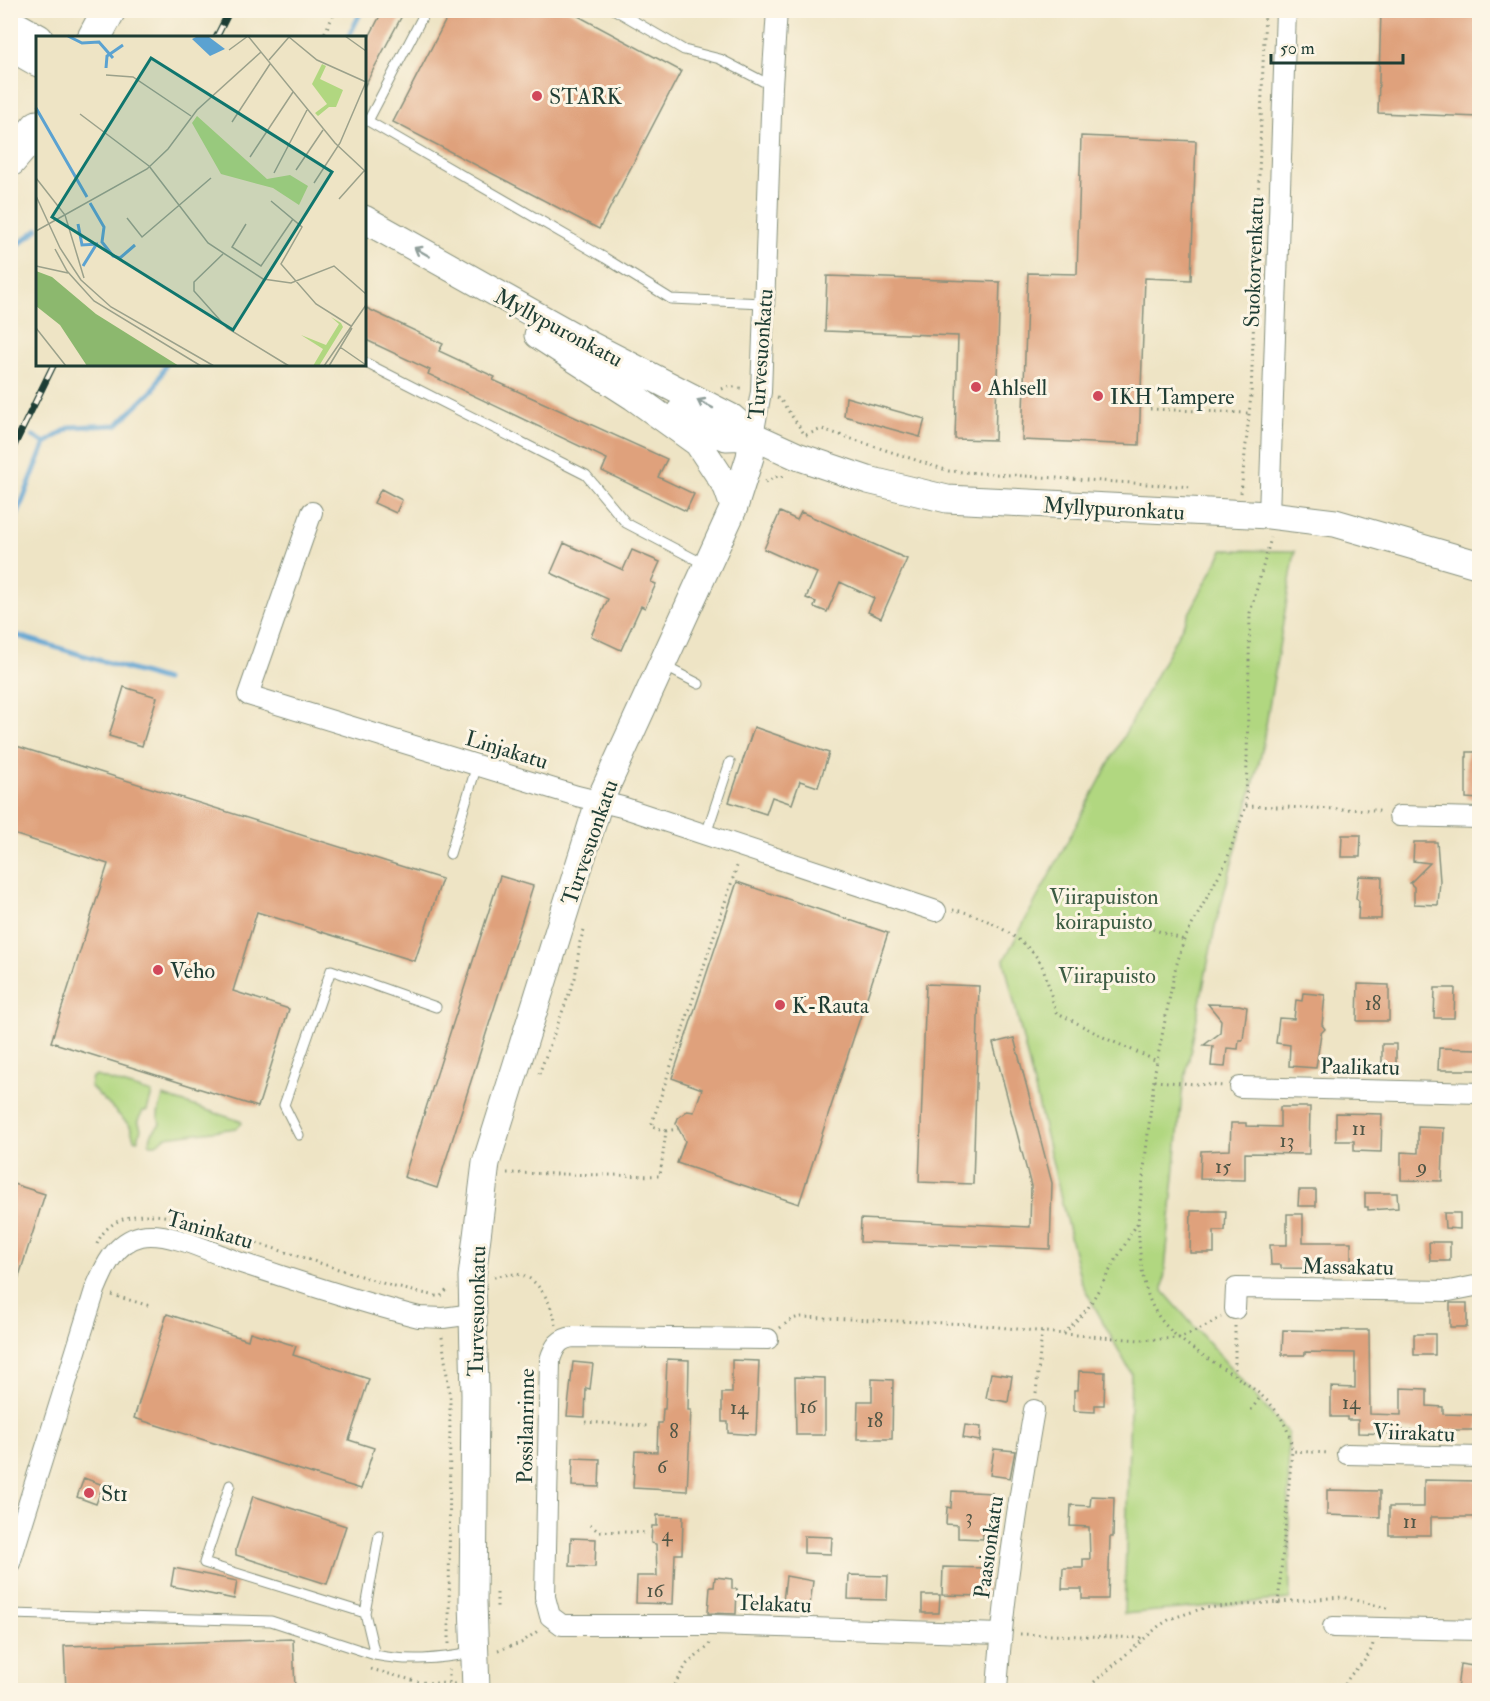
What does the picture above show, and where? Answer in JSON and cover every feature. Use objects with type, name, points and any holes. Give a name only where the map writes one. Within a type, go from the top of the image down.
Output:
[{"type":"highway","points":[[95,36],[108,10]]},
{"type":"highway","points":[[10,160],[36,129]]},
{"type":"main road","points":[[19,33],[36,60]]},
{"type":"main road","name":"Myllypuronkatu","points":[[366,220],[582,341],[732,418],[753,436],[797,456],[868,480],[946,499],[1239,513],[1270,527],[1335,524],[1479,565]]},
{"type":"main road","name":"Myllypuronkatu","points":[[366,242],[726,437],[753,436]]},
{"type":"main road","points":[[527,328],[634,396],[698,443],[727,487],[734,507]]},
{"type":"main road","name":"Turvesuonkatu","points":[[487,1687],[474,1653],[475,1395],[472,1277],[486,1163],[599,802],[734,507],[750,457],[753,436]]},
{"type":"street","name":"Turvesuonkatu","points":[[753,436],[761,392],[772,86],[777,10]]},
{"type":"street","name":"Suokorvenkatu","points":[[1270,527],[1286,10]]},
{"type":"street","name":"Linjakatu","points":[[312,512],[248,696],[622,807],[936,911]]},
{"type":"street","points":[[1399,816],[1479,818]]},
{"type":"street","name":"Paalikatu","points":[[1240,1087],[1479,1093]]},
{"type":"street","name":"Taninkatu","points":[[10,1563],[95,1290],[102,1272],[118,1249],[129,1242],[142,1236],[158,1236],[175,1240],[397,1312],[419,1317],[443,1318],[473,1314]]},
{"type":"street","name":"Massakatu","points":[[1235,1309],[1236,1288],[1449,1292],[1479,1284]]},
{"type":"street","name":"Possilanrinne","points":[[550,1616],[545,1597],[550,1360],[557,1344],[565,1338],[574,1337],[768,1339]]},
{"type":"street","name":"Paasionkatu","points":[[997,1690],[1000,1634],[1034,1410]]},
{"type":"street","name":"Viirakatu","points":[[1347,1454],[1479,1458]]},
{"type":"street","name":"Telakatu","points":[[550,1616],[562,1625],[712,1625],[1000,1634]]},
{"type":"street","points":[[1333,1627],[1479,1630]]},
{"type":"lane","points":[[426,10],[368,121],[605,258],[671,299],[764,303]]},
{"type":"lane","points":[[615,10],[684,51],[720,59],[772,86]]},
{"type":"lane","points":[[366,363],[586,475],[626,523],[708,566]]},
{"type":"lane","points":[[662,665],[699,684]]},
{"type":"lane","points":[[706,834],[730,762]]},
{"type":"lane","points":[[450,854],[477,765]]},
{"type":"lane","points":[[299,1135],[284,1105],[331,970],[436,1007]]},
{"type":"lane","points":[[230,1485],[204,1563],[365,1613]]},
{"type":"lane","points":[[375,1655],[365,1613],[379,1535]]},
{"type":"lane","points":[[10,1614],[248,1619],[271,1621],[375,1655],[403,1659],[474,1653]]},
{"type":"path","points":[[323,36],[336,10]]},
{"type":"path","points":[[1239,513],[1249,413],[1265,10]]},
{"type":"path","points":[[1150,409],[1249,413]]},
{"type":"path","points":[[1270,527],[1250,613],[1246,806],[1226,862],[1184,940],[1170,990],[1157,1060],[1138,1222],[1141,1267],[1145,1287],[1153,1307],[1180,1338],[1236,1375],[1261,1396],[1282,1421],[1291,1441],[1278,1604]]},
{"type":"path","points":[[1246,806],[1373,810],[1399,816]]},
{"type":"path","points":[[678,1129],[666,1131],[651,1126],[744,846]]},
{"type":"path","points":[[936,911],[956,909],[1012,935],[1034,954],[1042,966],[1056,1012],[1107,1039],[1157,1060]]},
{"type":"path","points":[[1147,927],[1184,940]]},
{"type":"path","points":[[1154,1082],[1240,1087]]},
{"type":"path","points":[[507,1173],[660,1176],[666,1131]]},
{"type":"path","points":[[96,1246],[109,1225],[127,1218],[150,1213],[183,1220]]},
{"type":"path","points":[[1064,1334],[1088,1308],[1138,1222]]},
{"type":"path","points":[[192,1223],[418,1293],[441,1296],[453,1283],[462,1278],[520,1274],[535,1282],[550,1304],[555,1322],[557,1344]]},
{"type":"path","points":[[95,1290],[150,1306]]},
{"type":"path","points":[[768,1339],[792,1319],[800,1317],[970,1324],[1140,1340],[1180,1338],[1203,1328],[1235,1309],[1236,1375]]},
{"type":"path","points":[[443,1318],[442,1347],[448,1376],[474,1653],[449,1690]]},
{"type":"path","points":[[1034,1410],[1042,1332]]},
{"type":"path","points":[[1251,1410],[1261,1396]]},
{"type":"path","points":[[585,1422],[648,1426]]},
{"type":"path","points":[[1292,1451],[1347,1454]]},
{"type":"path","points":[[590,1525],[598,1531],[648,1533]]},
{"type":"path","points":[[1085,1690],[1170,1619],[1204,1608],[1278,1604],[1342,1597],[1387,1608]]},
{"type":"path","points":[[474,1653],[528,1639],[550,1616]]},
{"type":"path","points":[[670,1690],[687,1664],[710,1646],[712,1625]]},
{"type":"path","points":[[1343,1690],[1348,1676],[1368,1659],[1378,1628]]},
{"type":"path","points":[[1000,1634],[1145,1638]]},
{"type":"path","points":[[487,1687],[518,1690]]},
{"type":"green space","name":"Viirapuisto","points":[[1223,550],[1295,551],[1261,755],[1215,927],[1182,1094],[1163,1291],[1288,1433],[1290,1599],[1124,1614],[1131,1373],[1081,1282],[1004,960]]},
{"type":"green space","points":[[96,1076],[152,1093],[147,1111],[143,1111],[138,1120],[141,1129],[138,1140],[134,1139],[130,1126],[90,1086],[92,1077]]},
{"type":"green space","points":[[163,1096],[242,1123],[237,1128],[166,1137],[156,1144],[151,1144],[149,1143],[152,1133],[160,1124],[158,1114]]},
{"type":"building","points":[[383,10],[405,10],[366,83],[366,43]]},
{"type":"building","name":"STARK","points":[[451,10],[567,10],[681,71],[599,229],[393,122]]},
{"type":"building","points":[[1381,10],[1479,10],[1479,117],[1378,113]]},
{"type":"building","points":[[1081,136],[1196,141],[1191,280],[1145,278],[1139,445],[1022,440],[1028,273],[1077,274]]},
{"type":"building","name":"Ahlsell","points":[[827,276],[1000,282],[995,440],[955,439],[958,336],[825,331]]},
{"type":"building","points":[[366,308],[443,344],[439,351],[495,377],[493,380],[667,459],[658,477],[694,494],[686,511],[602,471],[607,459],[428,374],[430,370],[366,340]]},
{"type":"building","points":[[846,397],[925,419],[920,437],[844,416]]},
{"type":"building","points":[[381,489],[402,500],[396,513],[374,503]]},
{"type":"building","points":[[780,512],[797,520],[801,512],[907,559],[881,618],[868,612],[874,598],[840,582],[827,612],[814,607],[816,602],[806,598],[817,573],[764,549]]},
{"type":"building","points":[[564,543],[623,570],[632,550],[660,562],[651,582],[656,584],[645,608],[641,606],[621,650],[591,636],[608,599],[551,573]]},
{"type":"building","points":[[124,687],[157,697],[142,746],[109,736]]},
{"type":"building","points":[[754,727],[829,753],[818,787],[800,781],[792,804],[772,797],[766,814],[729,802]]},
{"type":"building","points":[[10,744],[442,879],[415,961],[257,912],[233,991],[289,1009],[258,1107],[51,1042],[108,864],[10,833]]},
{"type":"building","points":[[1467,752],[1479,752],[1479,799],[1466,798]]},
{"type":"building","points":[[1342,835],[1361,835],[1360,857],[1341,857]]},
{"type":"building","points":[[1414,842],[1437,842],[1440,881],[1438,905],[1414,904],[1414,887],[1410,883],[1430,863],[1413,861]]},
{"type":"building","points":[[500,876],[533,886],[437,1188],[404,1177]]},
{"type":"building","points":[[1359,876],[1382,877],[1381,919],[1358,919],[1359,901],[1356,898]]},
{"type":"building","name":"K-Rauta","points":[[737,882],[888,933],[799,1204],[677,1163],[685,1141],[676,1124],[678,1118],[687,1111],[694,1112],[702,1089],[672,1078]]},
{"type":"building","points":[[926,984],[979,986],[973,1184],[919,1182]]},
{"type":"building","points":[[1358,984],[1389,985],[1389,1021],[1357,1021]]},
{"type":"building","points":[[1435,988],[1455,988],[1454,1018],[1434,1018]]},
{"type":"building","points":[[1303,993],[1325,995],[1322,1025],[1325,1029],[1321,1033],[1316,1068],[1289,1066],[1290,1045],[1276,1043],[1279,1018],[1294,1019],[1296,1000],[1302,1001]]},
{"type":"building","points":[[1208,1004],[1247,1007],[1243,1040],[1239,1040],[1238,1049],[1227,1048],[1225,1067],[1211,1066],[1213,1046],[1204,1045],[1220,1033],[1221,1020]]},
{"type":"building","points":[[1014,1038],[1052,1183],[1050,1249],[860,1242],[861,1219],[1030,1227],[1031,1186],[993,1043]]},
{"type":"building","points":[[1382,1044],[1396,1044],[1396,1071],[1382,1071]]},
{"type":"building","points":[[1439,1048],[1479,1049],[1479,1070],[1438,1070]]},
{"type":"building","points":[[1280,1107],[1310,1107],[1309,1154],[1245,1153],[1245,1180],[1200,1179],[1201,1151],[1230,1150],[1231,1123],[1280,1127]]},
{"type":"building","points":[[1336,1113],[1382,1114],[1381,1152],[1354,1151],[1354,1141],[1336,1141]]},
{"type":"building","points":[[1418,1127],[1444,1128],[1442,1181],[1401,1180],[1401,1152],[1418,1153]]},
{"type":"building","points":[[10,1183],[45,1194],[14,1292],[10,1292]]},
{"type":"building","points":[[1299,1190],[1316,1190],[1316,1206],[1298,1206]]},
{"type":"building","points":[[1365,1193],[1397,1193],[1398,1208],[1368,1210],[1368,1207],[1365,1207]]},
{"type":"building","points":[[1191,1211],[1226,1211],[1225,1231],[1214,1231],[1214,1253],[1190,1253]]},
{"type":"building","points":[[1444,1213],[1460,1213],[1460,1229],[1445,1228]]},
{"type":"building","points":[[1287,1214],[1303,1214],[1303,1242],[1351,1242],[1351,1269],[1281,1268],[1281,1265],[1271,1265],[1270,1245],[1287,1245]]},
{"type":"building","points":[[1429,1242],[1450,1242],[1450,1261],[1430,1261]]},
{"type":"building","points":[[1450,1303],[1467,1303],[1467,1327],[1450,1327]]},
{"type":"building","points":[[167,1314],[248,1340],[250,1332],[296,1346],[293,1355],[369,1379],[349,1440],[374,1448],[361,1489],[134,1418]]},
{"type":"building","points":[[1283,1330],[1369,1330],[1370,1414],[1401,1415],[1401,1388],[1427,1389],[1427,1406],[1443,1407],[1443,1414],[1479,1415],[1479,1430],[1399,1430],[1398,1434],[1358,1433],[1358,1420],[1331,1417],[1331,1387],[1355,1388],[1355,1353],[1305,1352],[1305,1355],[1282,1355]]},
{"type":"building","points":[[1414,1334],[1435,1334],[1435,1355],[1414,1355]]},
{"type":"building","points":[[667,1359],[689,1360],[688,1410],[691,1410],[687,1491],[633,1488],[635,1451],[657,1452],[658,1423],[662,1423],[663,1409],[665,1409]]},
{"type":"building","points":[[732,1360],[759,1361],[756,1435],[728,1433],[728,1422],[722,1422],[722,1393],[732,1393]]},
{"type":"building","points":[[573,1362],[593,1364],[590,1389],[586,1388],[585,1417],[567,1416]]},
{"type":"building","points":[[1079,1371],[1105,1372],[1104,1405],[1095,1405],[1095,1412],[1074,1411],[1074,1390],[1078,1390]]},
{"type":"building","points":[[991,1373],[1012,1376],[1008,1402],[986,1398]]},
{"type":"building","points":[[795,1377],[825,1378],[825,1435],[796,1435]]},
{"type":"building","points":[[872,1379],[893,1380],[892,1439],[857,1439],[858,1401],[872,1401]]},
{"type":"building","points":[[965,1425],[981,1427],[980,1441],[963,1438]]},
{"type":"building","points":[[994,1449],[1015,1451],[1010,1478],[990,1475]]},
{"type":"building","points":[[573,1458],[600,1459],[599,1487],[572,1486]]},
{"type":"building","points":[[84,1478],[103,1485],[96,1504],[77,1497]]},
{"type":"building","points":[[1424,1480],[1479,1481],[1479,1517],[1431,1517],[1431,1535],[1389,1535],[1389,1507],[1424,1507]]},
{"type":"building","points":[[1327,1490],[1380,1491],[1380,1517],[1327,1515]]},
{"type":"building","points":[[952,1491],[992,1493],[991,1524],[983,1524],[983,1539],[958,1538],[958,1525],[946,1524],[947,1507],[951,1508]]},
{"type":"building","points":[[253,1496],[346,1526],[327,1584],[236,1555]]},
{"type":"building","points":[[1091,1496],[1114,1497],[1108,1599],[1082,1599],[1082,1589],[1062,1589],[1063,1568],[1083,1568],[1083,1559],[1090,1559],[1089,1527],[1070,1526],[1071,1505],[1090,1506]]},
{"type":"building","points":[[657,1515],[683,1516],[682,1554],[675,1554],[673,1604],[636,1603],[637,1576],[657,1576],[656,1544],[651,1543],[652,1526],[657,1526]]},
{"type":"building","points":[[804,1536],[832,1537],[831,1554],[804,1553]]},
{"type":"building","points":[[571,1538],[596,1539],[595,1567],[570,1566]]},
{"type":"building","points":[[943,1567],[987,1568],[986,1596],[942,1595]]},
{"type":"building","points":[[174,1568],[237,1581],[234,1599],[171,1586]]},
{"type":"building","points":[[849,1575],[888,1576],[887,1600],[848,1599]]},
{"type":"building","points":[[786,1576],[813,1581],[810,1605],[783,1601]]},
{"type":"building","points":[[715,1577],[732,1579],[732,1589],[737,1589],[736,1614],[708,1613],[710,1587],[714,1587]]},
{"type":"building","points":[[922,1595],[940,1595],[939,1613],[922,1613]]},
{"type":"building","points":[[293,1639],[295,1690],[66,1690],[64,1646]]},
{"type":"building","points":[[1460,1664],[1479,1667],[1479,1690],[1457,1690]]},
{"type":"waterway","points":[[349,36],[362,10]]},
{"type":"waterway","points":[[10,251],[36,231]]},
{"type":"waterway","points":[[10,533],[45,443],[71,427],[117,425],[154,389],[165,366]]},
{"type":"waterway","points":[[33,436],[45,443]]},
{"type":"waterway","points":[[10,629],[12,634],[165,680]]},
{"type":"railway","points":[[217,36],[230,10]]},
{"type":"railway","points":[[10,454],[53,366]]},
{"type":"place","name":"STARK","points":[[537,96]]},
{"type":"place","name":"Ahlsell","points":[[976,387]]},
{"type":"place","name":"IKH Tampere","points":[[1098,396]]},
{"type":"place","name":"Veho","points":[[158,970]]},
{"type":"place","name":"K-Rauta","points":[[780,1005]]},
{"type":"place","name":"St1","points":[[89,1493]]},
{"type":"park label","name":"Viirapuiston koirapuisto","points":[[1104,908]]}]
